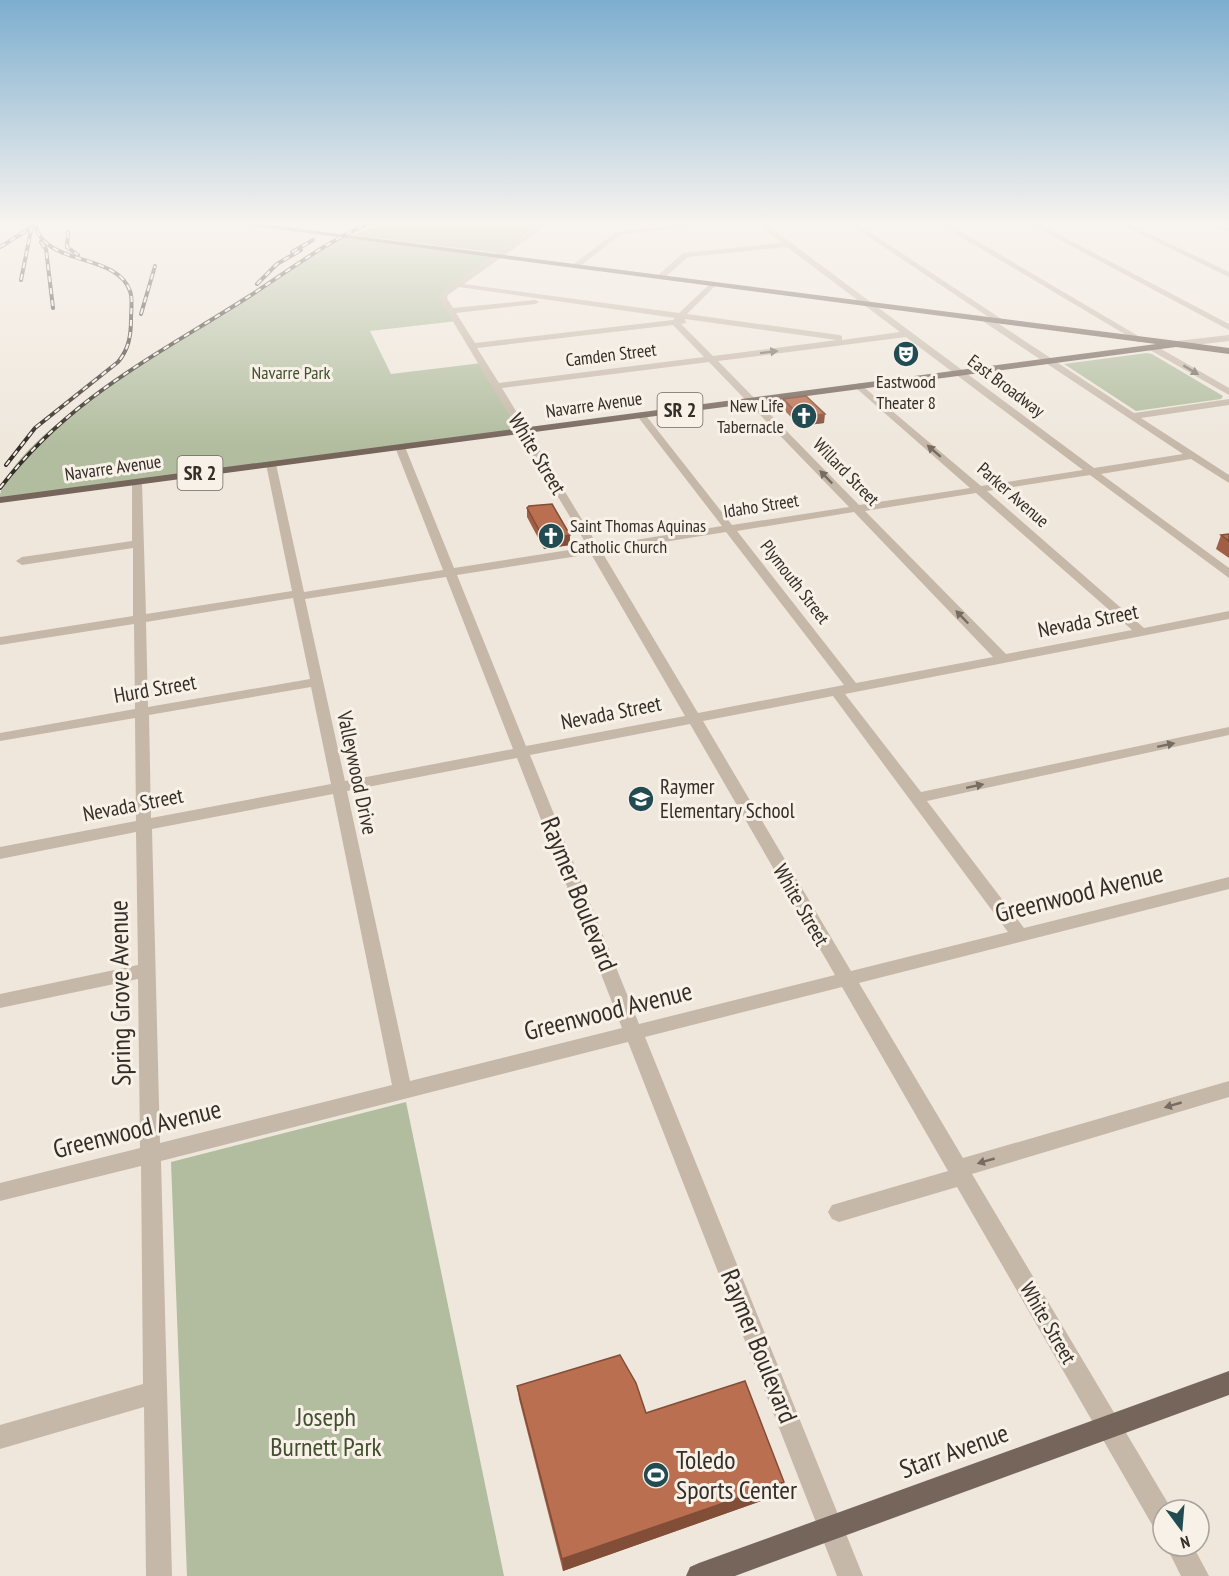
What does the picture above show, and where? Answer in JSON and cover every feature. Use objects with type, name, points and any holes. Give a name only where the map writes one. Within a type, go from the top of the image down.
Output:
[{"type":"main road","points":[[821,299],[1177,344]]},
{"type":"main road","name":"Navarre Avenue","points":[[0,500],[1177,344]]},
{"type":"main road","name":"SR 2","points":[[1177,344],[1229,351]]},
{"type":"main road","name":"Starr Avenue","points":[[699,1576],[1229,1383]]},
{"type":"street","name":"White Street","points":[[444,299],[595,550],[1151,1499]]},
{"type":"street","points":[[555,299],[678,319]]},
{"type":"street","points":[[451,311],[559,299]]},
{"type":"street","points":[[678,319],[698,299]]},
{"type":"street","name":"East Broadway","points":[[860,299],[1229,574]]},
{"type":"street","points":[[966,299],[1002,322]]},
{"type":"street","points":[[1070,299],[1141,340]]},
{"type":"street","points":[[1175,299],[1229,327]]},
{"type":"street","points":[[472,346],[678,319],[704,319],[860,340]]},
{"type":"street","name":"Willard Street","points":[[678,319],[711,359],[1003,659]]},
{"type":"street","points":[[987,320],[1229,480]]},
{"type":"street","name":"Camden Street","points":[[496,386],[908,334]]},
{"type":"street","name":"Navarre Avenue","points":[[1177,344],[1229,338]]},
{"type":"street","points":[[1153,348],[1227,390]]},
{"type":"street","name":"Parker Avenue","points":[[859,386],[1142,632]]},
{"type":"street","points":[[1132,416],[1227,404]]},
{"type":"street","name":"Plymouth Street","points":[[641,415],[853,688]]},
{"type":"street","name":"Raymer Boulevard","points":[[400,447],[850,1576]]},
{"type":"street","name":"Idaho Street","points":[[0,641],[1193,456]]},
{"type":"street","name":"Valleywood Drive","points":[[271,464],[403,1090]]},
{"type":"street","name":"Spring Grove Avenue","points":[[137,482],[159,1576]]},
{"type":"street","points":[[22,561],[138,544]]},
{"type":"street","name":"Nevada Street","points":[[0,853],[1229,615]]},
{"type":"street","name":"Hurd Street","points":[[0,736],[316,682]]},
{"type":"street","points":[[836,691],[1020,935]]},
{"type":"street","points":[[918,798],[1229,731]]},
{"type":"street","name":"Greenwood Avenue","points":[[0,1192],[1229,883]]},
{"type":"street","points":[[0,1001],[147,970]]},
{"type":"street","points":[[839,1212],[1229,1089]]},
{"type":"street","points":[[0,1437],[156,1392]]},
{"type":"street","points":[[1186,1558],[1196,1576]]},
{"type":"green space","name":"Navarre Park","points":[[245,299],[446,299],[457,321],[370,331],[391,374],[482,363],[523,431],[0,500],[9,475],[32,447],[66,417],[149,358]]},
{"type":"green space","points":[[1147,353],[1223,396],[1221,399],[1136,411],[1064,364]]},
{"type":"green space","name":"Joseph Burnett Park","points":[[406,1102],[504,1576],[187,1576],[171,1162]]},
{"type":"building","points":[[806,396],[825,414],[801,417],[783,399]]},
{"type":"building","points":[[552,504],[570,535],[544,539],[527,508]]},
{"type":"building","points":[[1229,534],[1229,541],[1221,535]]},
{"type":"building","name":"Toledo Sports Center","points":[[620,1355],[636,1383],[646,1413],[745,1381],[784,1482],[562,1559],[517,1386]]},
{"type":"railway","points":[[52,299],[53,308]]},
{"type":"railway","points":[[6,465],[35,428],[122,357],[131,331],[131,299]]},
{"type":"railway","points":[[141,314],[146,299]]},
{"type":"railway","points":[[0,488],[27,456],[84,403],[147,360],[246,299]]},
{"type":"place","name":"Eastwood Theater 8","points":[[906,354]]},
{"type":"place","name":"New Life Tabernacle","points":[[804,416]]},
{"type":"place","name":"Saint Thomas Aquinas Catholic Church","points":[[551,536]]},
{"type":"place","name":"Raymer Elementary School","points":[[641,799]]},
{"type":"place","name":"Toledo Sports Center","points":[[656,1475]]}]
